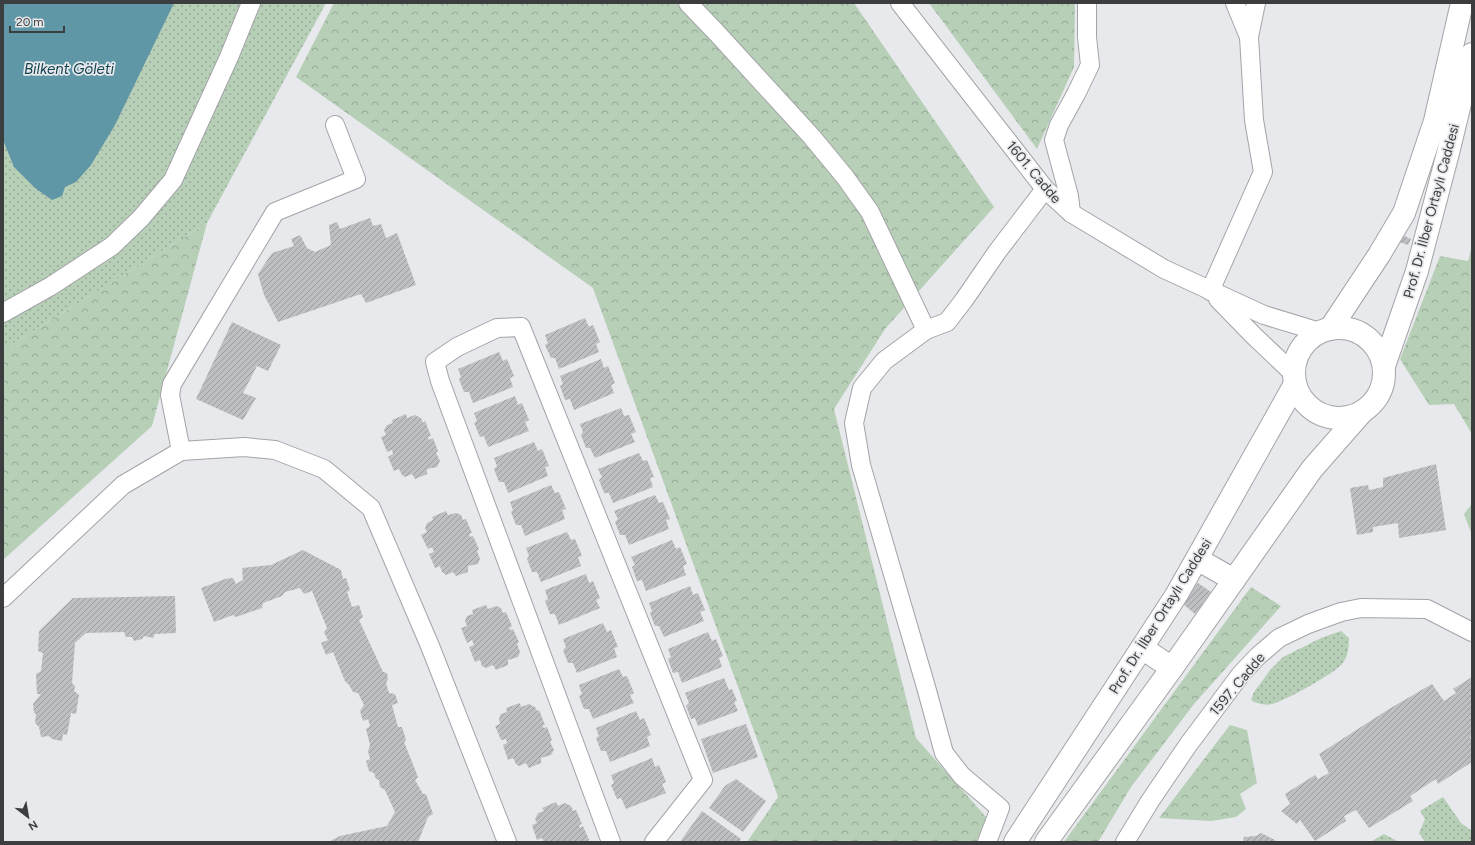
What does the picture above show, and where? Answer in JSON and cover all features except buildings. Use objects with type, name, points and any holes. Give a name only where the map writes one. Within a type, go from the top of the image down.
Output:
[{"type":"street","points":[[3,313],[51,286],[112,246],[141,218],[173,180],[229,57],[251,3]]},
{"type":"street","points":[[688,3],[812,137],[870,212],[926,330]]},
{"type":"street","name":"1601. Cadde","points":[[900,3],[1045,189],[1071,213],[1164,269],[1210,291],[1264,315],[1325,330]]},
{"type":"street","points":[[1071,213],[1069,196],[1054,140],[1059,125],[1090,65],[1087,37],[1087,3]]},
{"type":"street","points":[[1235,3],[1249,36]]},
{"type":"street","points":[[1210,291],[1263,172],[1254,120],[1249,36],[1256,3]]},
{"type":"street","name":"Prof. Dr. İlber Ortaylı Caddesi","points":[[1325,330],[1379,255],[1404,213],[1435,121],[1462,3]]},
{"type":"street","name":"Prof. Dr. İlber Ortaylı Caddesi","points":[[1046,842],[1172,668],[1312,469],[1362,412],[1372,404],[1380,392],[1384,380],[1384,366],[1417,271],[1472,54]]},
{"type":"street","points":[[181,451],[170,395],[172,384],[275,212],[356,179],[335,125]]},
{"type":"street","points":[[987,842],[1000,808],[962,776],[944,753],[861,465],[854,423],[862,388],[884,361],[926,330],[947,322],[997,252],[1045,189]]},
{"type":"street","name":"1601. Cadde","points":[[1210,291],[1294,379]]},
{"type":"street","points":[[611,842],[440,381],[435,362],[457,346],[497,328],[521,327],[703,780],[654,842]]},
{"type":"street","name":"Prof. Dr. İlber Ortaylı Caddesi","points":[[1362,412],[1349,417],[1335,418],[1321,415],[1310,408],[1300,397],[1294,379],[1295,361],[1300,349],[1309,339],[1325,330],[1342,328],[1354,330],[1365,336],[1374,344],[1384,366]]},
{"type":"street","name":"Prof. Dr. İlber Ortaylı Caddesi","points":[[1014,842],[1177,594],[1294,379]]},
{"type":"street","points":[[3,598],[123,485],[181,451],[244,447],[275,450],[324,469],[371,508],[430,646],[507,842]]},
{"type":"street","points":[[1197,559],[1234,580]]},
{"type":"street","name":"1597. Cadde","points":[[1125,842],[1150,801],[1188,745],[1241,674],[1258,656],[1279,638],[1308,624],[1341,612],[1361,608],[1427,609],[1472,632]]},
{"type":"street","points":[[1142,648],[1172,668]]},
{"type":"green space","points":[[3,3],[326,3],[207,223],[3,350]]},
{"type":"green space","points":[[334,3],[854,3],[994,207],[885,329],[834,409],[916,738],[987,818],[976,842],[747,842],[778,797],[593,288],[296,77]]},
{"type":"green space","points":[[929,3],[1075,3],[1074,67],[1037,149]]},
{"type":"green space","points":[[207,223],[152,426],[3,560],[3,350]]},
{"type":"green space","points":[[1472,246],[1472,434],[1454,404],[1429,405],[1400,359],[1440,256],[1468,261]]},
{"type":"green space","points":[[1472,504],[1472,535],[1464,514]]},
{"type":"green space","points":[[1251,587],[1281,606],[1194,704],[1131,787],[1098,842],[1064,842]]},
{"type":"green space","points":[[1341,631],[1349,638],[1349,645],[1346,658],[1337,668],[1308,687],[1278,702],[1266,705],[1251,700],[1254,692],[1271,669],[1283,657],[1321,638]]},
{"type":"green space","points":[[1230,725],[1247,730],[1257,783],[1240,794],[1246,809],[1236,817],[1211,821],[1159,818]]},
{"type":"green space","points":[[1443,797],[1461,823],[1472,831],[1472,842],[1425,842],[1419,833],[1425,819],[1420,811]]},
{"type":"green space","points":[[1384,834],[1399,842],[1370,842]]},
{"type":"water","name":"Bilkent Göleti","points":[[3,3],[174,3],[115,125],[91,165],[76,182],[65,187],[62,196],[52,200],[35,188],[14,167],[3,140]]}]
